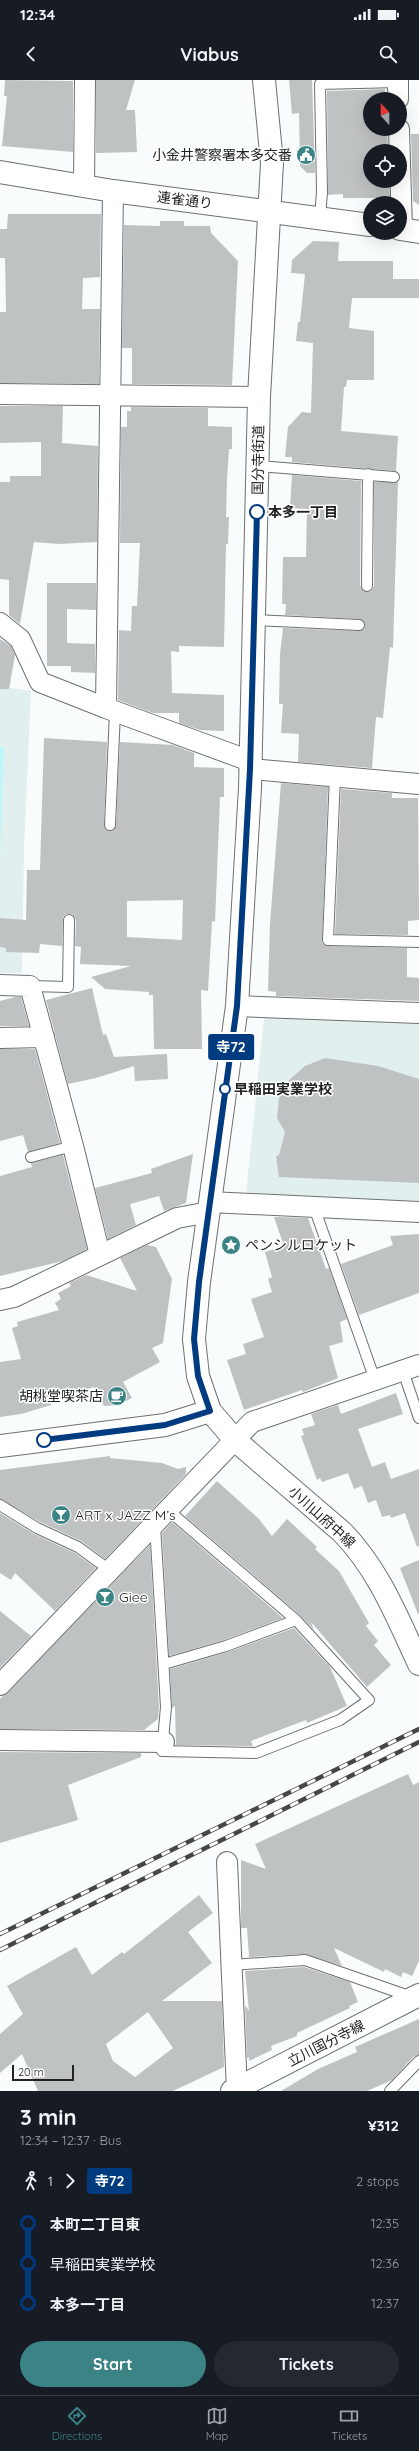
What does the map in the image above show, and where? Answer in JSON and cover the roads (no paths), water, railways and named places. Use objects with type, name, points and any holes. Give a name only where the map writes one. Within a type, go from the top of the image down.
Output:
[{"type":"main road","name":"国分寺街道","points":[[210,1411],[198,1376],[194,1339],[237,1006],[250,765],[259,466],[259,396],[272,163],[264,80]]},
{"type":"main road","name":"連雀通り","points":[[0,172],[113,191],[363,224]]},
{"type":"main road","name":"小川山府中線","points":[[210,1411],[236,1441],[342,1532],[358,1549],[383,1586],[419,1664]]},
{"type":"main road","points":[[0,1446],[165,1425],[210,1411]]},
{"type":"main road","name":"立川国分寺線","points":[[235,2090],[417,2000]]},
{"type":"street","points":[[84,186],[85,80]]},
{"type":"street","points":[[400,136],[404,196]]},
{"type":"street","points":[[111,710],[111,395],[113,191]]},
{"type":"street","points":[[0,394],[259,396]]},
{"type":"street","points":[[0,623],[20,639],[40,682],[250,765],[335,776],[419,784]]},
{"type":"street","points":[[0,985],[30,986],[73,1146],[100,1255]]},
{"type":"street","points":[[237,1006],[419,1013]]},
{"type":"street","points":[[0,1038],[44,1037]]},
{"type":"street","points":[[0,1300],[14,1296],[177,1218],[210,1207],[314,1207],[419,1212]]},
{"type":"street","points":[[0,1685],[236,1441],[252,1422],[411,1368]]},
{"type":"street","points":[[0,1740],[164,1742]]},
{"type":"street","points":[[227,1862],[232,1965],[235,2090]]},
{"type":"lane","points":[[320,218],[322,192],[320,84],[398,87]]},
{"type":"lane","points":[[259,466],[394,477]]},
{"type":"lane","points":[[367,586],[368,474]]},
{"type":"lane","points":[[254,620],[359,625]]},
{"type":"lane","points":[[110,825],[111,710]]},
{"type":"lane","points":[[335,776],[328,940],[419,942]]},
{"type":"lane","points":[[30,986],[68,987],[69,920]]},
{"type":"lane","points":[[32,1157],[73,1146]]},
{"type":"lane","points":[[314,1207],[375,1380]]},
{"type":"lane","points":[[411,1368],[419,1418]]},
{"type":"lane","points":[[0,1505],[37,1528],[78,1547],[111,1571]]},
{"type":"lane","points":[[155,1524],[166,1707],[162,1751],[256,1753],[340,1720],[369,1700],[296,1620],[168,1510]]},
{"type":"lane","points":[[164,1664],[226,1646],[296,1620]]},
{"type":"lane","points":[[232,1965],[305,1960],[417,2000]]},
{"type":"lane","points":[[390,2091],[419,2061]]},
{"type":"railway","points":[[0,1934],[419,1729]]},
{"type":"railway","points":[[0,1950],[419,1742]]},
{"type":"place","name":"小金井警察署本多交番","points":[[306,155]]},
{"type":"place","name":"本多一丁目","points":[[257,512]]},
{"type":"place","name":"早稲田実業学校","points":[[225,1089]]},
{"type":"place","name":"ペンシルロケット","points":[[231,1245]]},
{"type":"place","name":"胡桃堂喫茶店","points":[[117,1396]]},
{"type":"place","name":"ART x JAZZ M’s","points":[[61,1515]]},
{"type":"place","name":"Giee","points":[[105,1597]]}]
